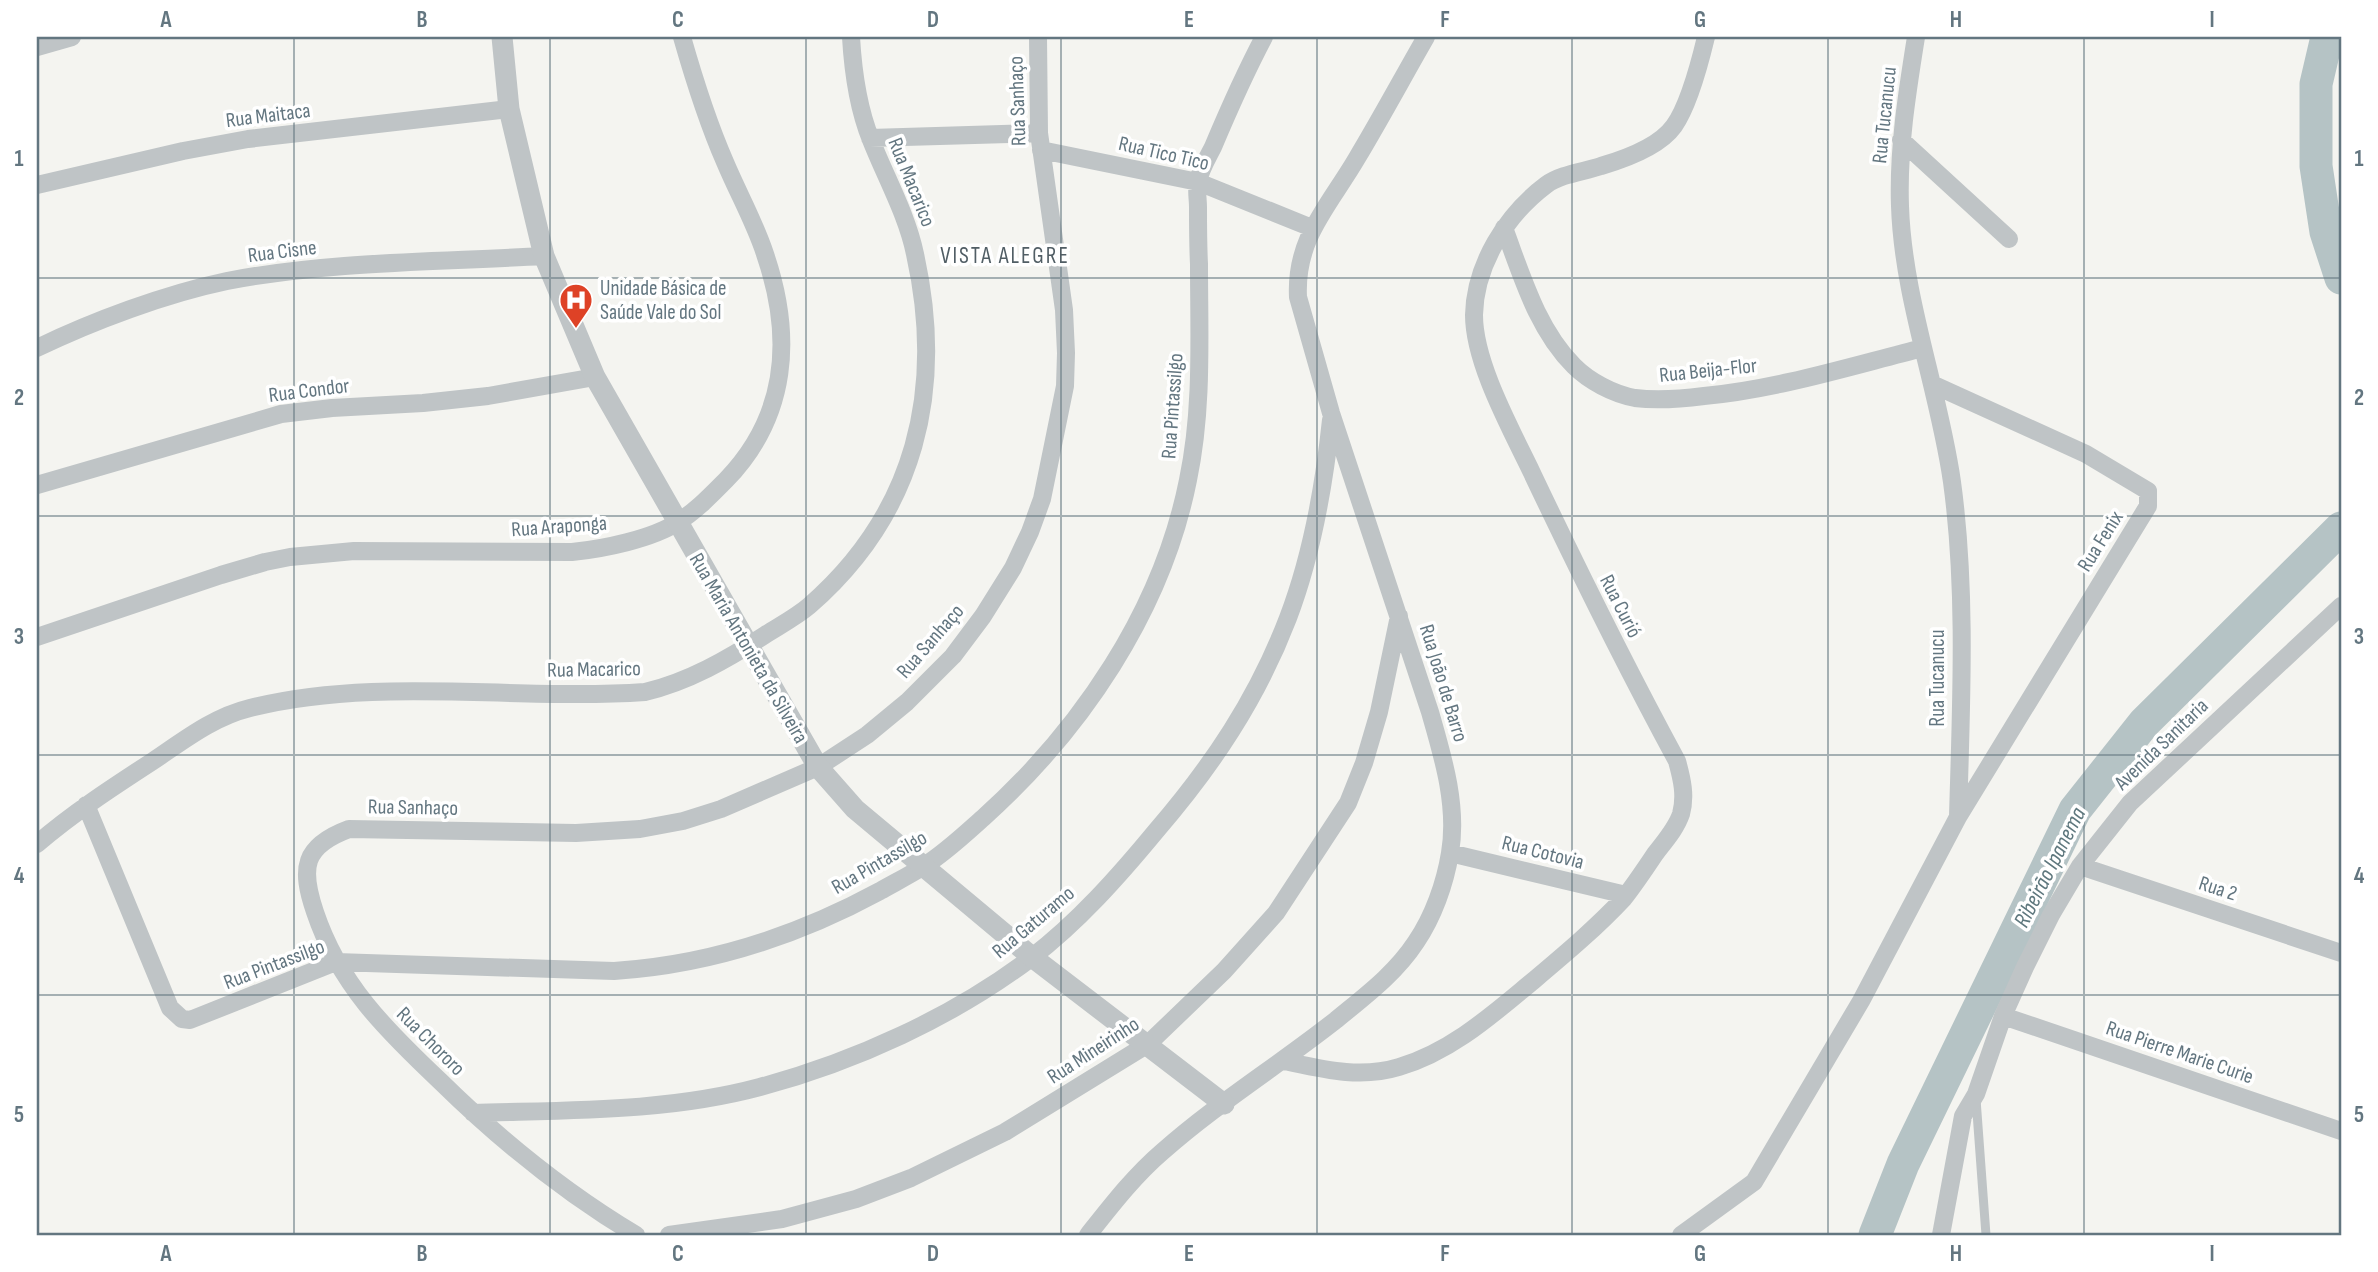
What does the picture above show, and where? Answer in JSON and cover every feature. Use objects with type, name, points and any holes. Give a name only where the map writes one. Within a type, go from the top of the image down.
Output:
[{"type":"street","points":[[37,47],[72,37]]},
{"type":"street","name":"Rua Maria Antonieta da Silveira","points":[[502,37],[509,109],[544,256],[594,377],[818,767],[855,809],[1032,957],[1224,1104]]},
{"type":"street","name":"Rua Araponga","points":[[37,637],[221,575],[290,557],[354,551],[602,550],[677,523],[707,499],[753,448],[771,412],[780,374],[783,334],[777,293],[765,252],[702,106],[682,37]]},
{"type":"street","name":"Rua Macarico","points":[[37,844],[86,805],[210,723],[248,708],[285,701],[364,693],[645,692],[667,687],[748,646],[807,608],[852,561],[889,506],[914,449],[926,376],[920,277],[906,223],[870,138],[857,93],[851,37]]},
{"type":"street","name":"Rua Sanhaço","points":[[349,829],[576,832],[640,829],[683,821],[721,809],[818,767],[867,735],[907,702],[953,656],[983,616],[1013,568],[1030,532],[1042,499],[1065,386],[1064,310],[1040,141],[1038,37]]},
{"type":"street","name":"Rua Pintassilgo","points":[[86,805],[170,1008],[182,1019],[190,1020],[336,962],[558,971],[652,968],[726,954],[807,927],[925,866],[1012,791],[1054,746],[1097,689],[1154,587],[1178,522],[1195,436],[1199,383],[1198,182],[1240,83],[1264,37]]},
{"type":"street","name":"Rua João de Barro","points":[[1088,1235],[1161,1152],[1284,1061],[1362,998],[1404,958],[1429,920],[1440,893],[1450,853],[1452,820],[1444,761],[1331,413],[1298,297],[1300,260],[1312,228],[1356,160],[1426,37]]},
{"type":"street","name":"Rua Curió","points":[[1284,1061],[1356,1073],[1388,1069],[1419,1060],[1457,1039],[1506,1004],[1569,952],[1626,895],[1671,833],[1680,816],[1684,800],[1677,761],[1598,612],[1513,433],[1480,357],[1474,317],[1476,290],[1485,262],[1504,228],[1531,198],[1548,184],[1629,157],[1648,148],[1674,127],[1689,93],[1706,37]]},
{"type":"street","name":"Rua Tucanucu","points":[[1681,1235],[1754,1182],[1861,1001],[1958,817],[1961,691],[1953,485],[1934,385],[1923,348],[1904,254],[1900,206],[1901,140],[1916,37]]},
{"type":"street","name":"Rua Maitaca","points":[[37,186],[183,151],[248,139],[509,109]]},
{"type":"street","name":"Rua Tico Tico","points":[[870,138],[1040,141],[1198,182],[1312,228]]},
{"type":"street","points":[[1901,140],[2009,239]]},
{"type":"street","name":"Rua Beija-Flor","points":[[1504,228],[1531,302],[1552,338],[1574,366],[1601,386],[1634,397],[1672,400],[1731,393],[1784,383],[1923,348]]},
{"type":"street","name":"Rua Cisne","points":[[37,348],[93,323],[225,282],[344,267],[544,256]]},
{"type":"street","name":"Rua Condor","points":[[37,485],[281,414],[488,396],[594,377]]},
{"type":"street","name":"Rua Fenix","points":[[1934,385],[2086,454],[2144,488],[2150,496],[2144,514],[1958,817]]},
{"type":"street","name":"Rua Gaturamo","points":[[473,1113],[668,1104],[759,1087],[834,1062],[937,1018],[1032,957],[1099,897],[1127,865],[1212,763],[1241,715],[1275,649],[1299,588],[1317,512],[1331,413]]},
{"type":"street","name":"Avenida Sanitaria","points":[[1941,1235],[1963,1116],[1976,1094],[2003,1016],[2050,915],[2080,866],[2130,803],[2341,606]]},
{"type":"street","name":"Rua Mineirinho","points":[[669,1235],[740,1226],[802,1214],[856,1199],[911,1178],[1005,1132],[1148,1044],[1224,971],[1276,913],[1348,803],[1364,763],[1379,712],[1399,617]]},
{"type":"street","name":"Rua Chororo","points":[[349,829],[328,837],[314,849],[306,871],[307,889],[336,962],[357,995],[377,1019],[473,1113],[558,1184],[636,1235]]},
{"type":"street","name":"Rua Cotovia","points":[[1450,853],[1626,895]]},
{"type":"street","name":"Rua 2","points":[[2080,866],[2341,953]]},
{"type":"street","name":"Rua Pierre Marie Curie","points":[[2003,1016],[2341,1131]]},
{"type":"lane","points":[[1976,1094],[1986,1235]]},
{"type":"waterway","name":"Ribeirão Ipanema","points":[[2327,37],[2316,84],[2316,166],[2326,232],[2341,278]]},
{"type":"waterway","name":"Ribeirão Ipanema","points":[[1875,1235],[1903,1164],[2075,810],[2144,723],[2341,528]]},
{"type":"place","name":"Unidade Básica de Saúde Vale do Sol","points":[[576,330]]},
{"type":"district","name":"VISTA ALEGRE","points":[[1005,255]]}]
